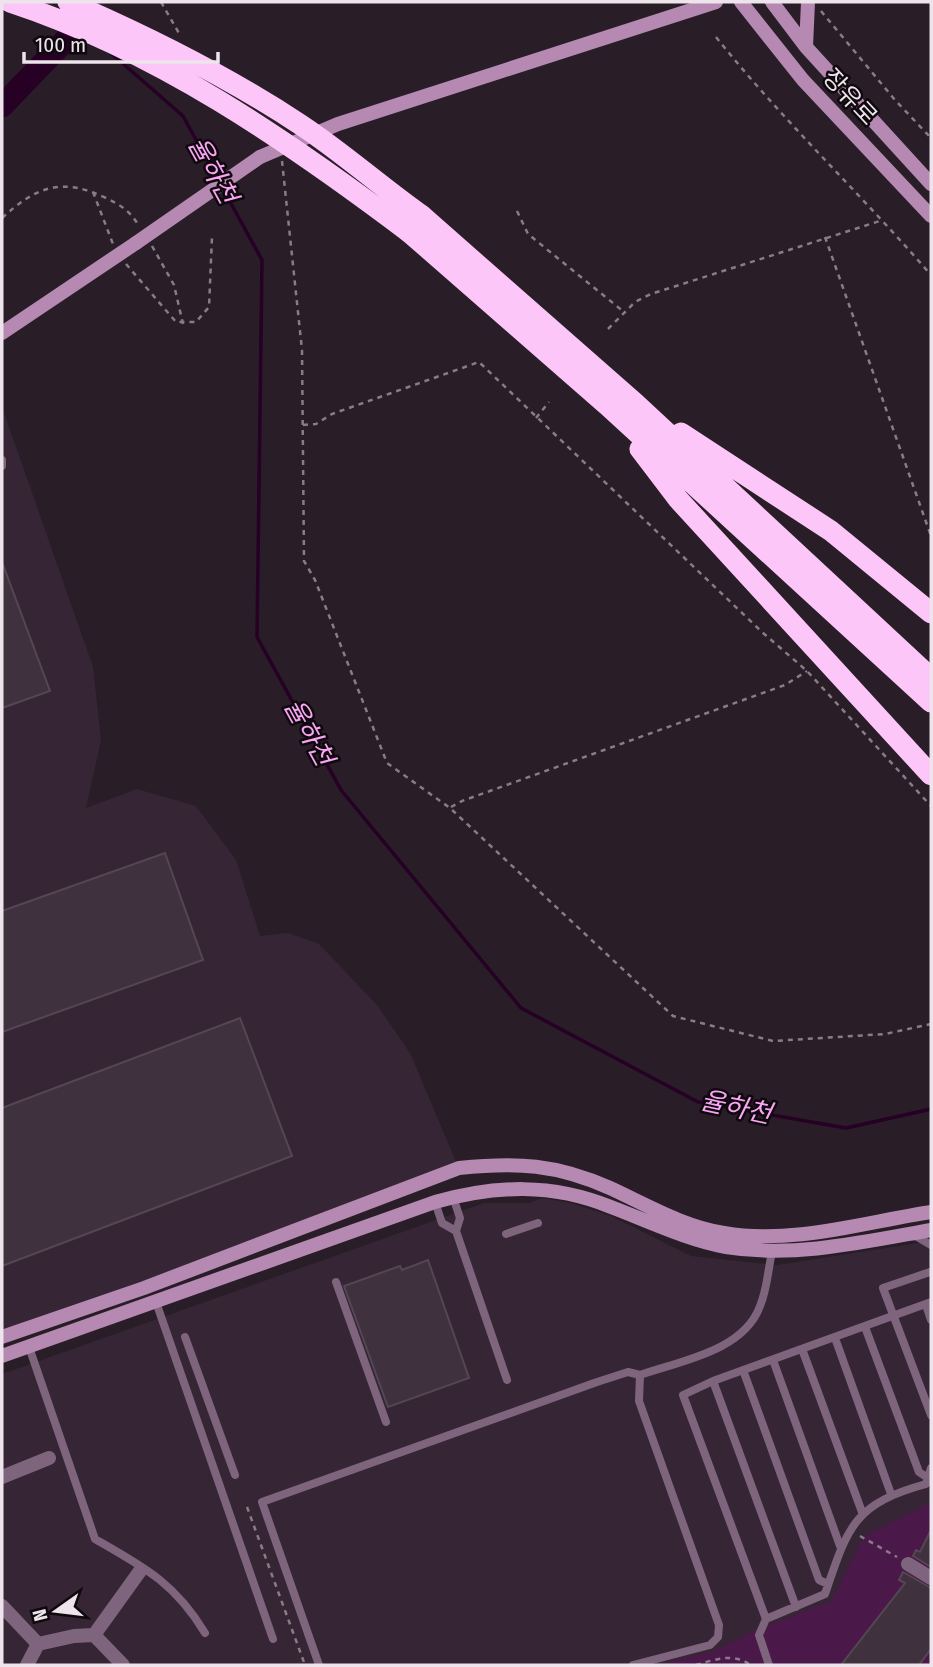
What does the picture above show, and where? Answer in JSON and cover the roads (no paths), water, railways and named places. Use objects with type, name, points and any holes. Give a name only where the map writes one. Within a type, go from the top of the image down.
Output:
[{"type":"highway","points":[[10,2],[46,14],[191,85],[415,224],[607,405],[931,702]]},
{"type":"highway","points":[[68,2],[177,52],[241,86],[303,127],[415,224],[636,404],[931,678]]},
{"type":"highway","points":[[636,404],[831,531],[931,614]]},
{"type":"highway","points":[[607,405],[678,499],[931,775]]},
{"type":"main road","points":[[2,333],[118,256],[260,156],[338,124],[716,2]]},
{"type":"main road","name":"장유로","points":[[741,2],[803,80],[931,216]]},
{"type":"main road","name":"장유로","points":[[772,2],[806,47],[931,184]]},
{"type":"main road","points":[[806,47],[814,5]]},
{"type":"main road","points":[[2,1337],[144,1288],[459,1168],[510,1162],[558,1170],[608,1187],[665,1216],[724,1233],[787,1236],[931,1212]]},
{"type":"main road","points":[[2,1356],[435,1202],[514,1187],[566,1192],[723,1247],[772,1252],[931,1230]]},
{"type":"street","points":[[2,1477],[49,1458]]},
{"type":"street","points":[[908,1564],[931,1578]]},
{"type":"street","points":[[94,1635],[140,1571]]},
{"type":"street","points":[[2,1606],[38,1644]]},
{"type":"street","points":[[27,1665],[38,1644],[74,1636],[94,1635],[123,1665]]},
{"type":"lane","points":[[2,460],[2,466]]},
{"type":"lane","points":[[453,1197],[460,1217],[456,1231],[507,1380]]},
{"type":"lane","points":[[435,1202],[442,1223],[456,1231]]},
{"type":"lane","points":[[506,1234],[538,1223]]},
{"type":"lane","points":[[911,1234],[931,1245]]},
{"type":"lane","points":[[319,1665],[262,1502],[597,1382],[628,1372],[640,1375],[724,1345],[741,1334],[760,1308],[772,1252]]},
{"type":"lane","points":[[930,1272],[883,1288],[931,1415]]},
{"type":"lane","points":[[336,1282],[386,1422]]},
{"type":"lane","points":[[156,1302],[273,1639]]},
{"type":"lane","points":[[769,1665],[759,1635],[766,1619],[683,1395],[713,1381],[929,1304],[931,1320]]},
{"type":"lane","points":[[865,1327],[919,1472],[928,1479]]},
{"type":"lane","points":[[185,1337],[235,1475]]},
{"type":"lane","points":[[835,1338],[891,1494]]},
{"type":"lane","points":[[29,1347],[95,1539],[159,1577],[187,1603],[205,1633]]},
{"type":"lane","points":[[802,1349],[862,1512]]},
{"type":"lane","points":[[772,1360],[840,1546]]},
{"type":"lane","points":[[743,1370],[819,1580],[828,1584]]},
{"type":"lane","points":[[633,1665],[694,1650],[718,1637],[719,1625],[639,1401],[640,1375]]},
{"type":"lane","points":[[713,1381],[796,1607]]},
{"type":"lane","points":[[766,1619],[825,1594],[840,1546],[862,1512],[891,1494],[926,1485],[931,1468]]},
{"type":"waterway","points":[[2,106],[80,25],[83,11]]},
{"type":"waterway","name":"율하천","points":[[112,54],[183,116],[218,180]]},
{"type":"waterway","name":"율하천","points":[[222,187],[262,260],[257,637],[341,790],[521,1008],[698,1102],[846,1128],[931,1109]]}]
